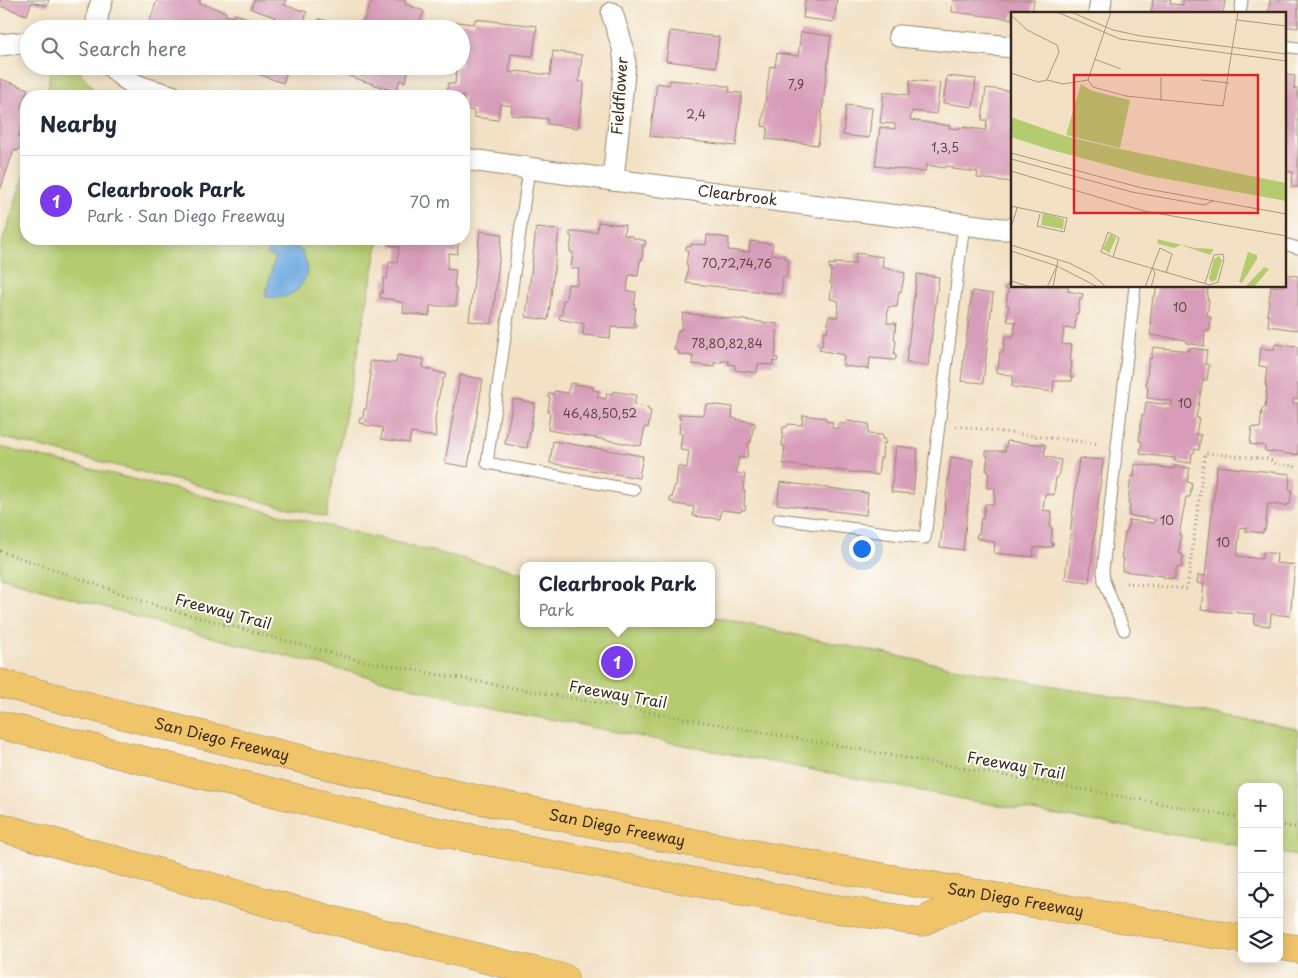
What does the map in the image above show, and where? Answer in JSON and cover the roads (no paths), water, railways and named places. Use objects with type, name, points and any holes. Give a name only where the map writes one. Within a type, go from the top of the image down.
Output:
[{"type":"highway","name":"San Diego Freeway","points":[[0,683],[294,757],[480,800],[682,841],[1238,938]]},
{"type":"highway","points":[[0,725],[409,826],[824,907],[921,922],[981,894]]},
{"type":"highway","points":[[0,827],[175,878],[328,919],[564,978]]},
{"type":"highway","points":[[1283,947],[1298,949]]},
{"type":"street","points":[[97,20],[102,0]]},
{"type":"street","name":"Fieldflower","points":[[612,13],[623,48],[624,64],[613,180]]},
{"type":"street","points":[[899,36],[1011,47]]},
{"type":"street","points":[[0,45],[20,43]]},
{"type":"street","points":[[120,75],[135,86],[150,90]]},
{"type":"street","name":"Clearbrook","points":[[470,160],[613,180],[964,224],[1011,228]]},
{"type":"lane","points":[[529,169],[487,463],[634,490]]},
{"type":"lane","points":[[779,520],[925,538],[964,224]]},
{"type":"lane","points":[[1124,630],[1104,581],[1103,570],[1135,288]]},
{"type":"water","points":[[270,245],[292,245],[300,250],[305,260],[306,272],[302,284],[294,293],[281,297],[265,296],[275,257],[268,255]]},
{"type":"place","name":"Clearbrook Park","points":[[617,662]]}]
